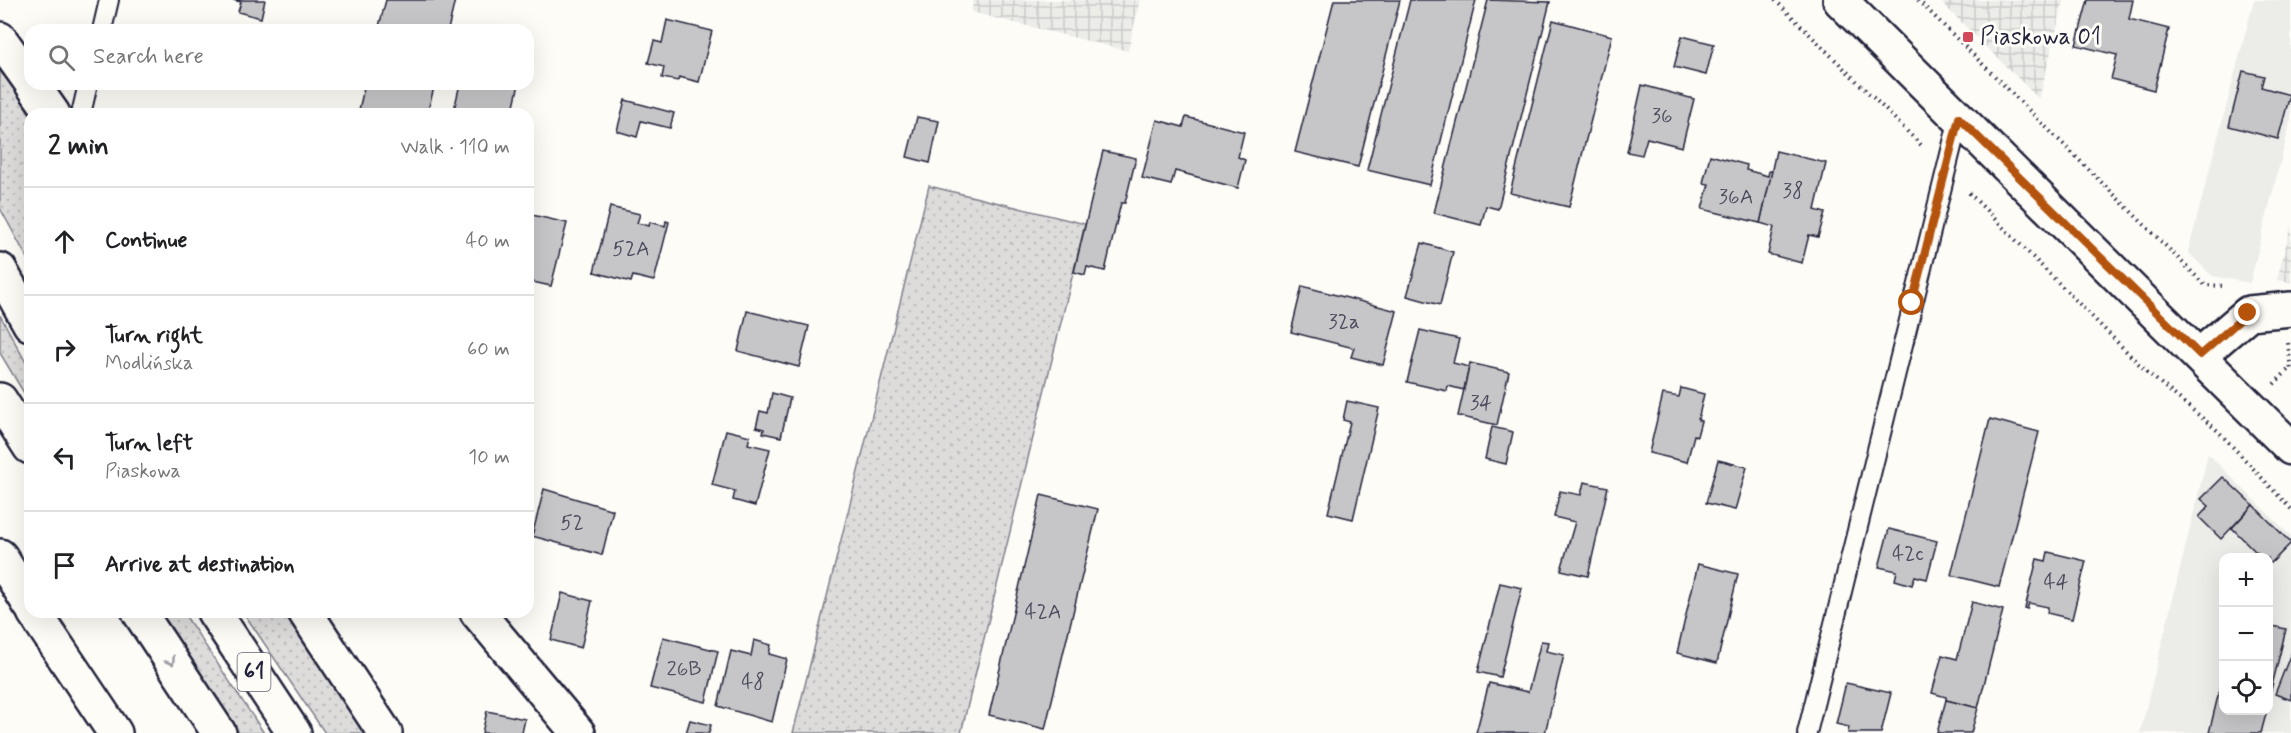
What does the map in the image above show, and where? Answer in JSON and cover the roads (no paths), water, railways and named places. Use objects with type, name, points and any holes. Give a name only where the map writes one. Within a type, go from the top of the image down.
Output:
[{"type":"main road","points":[[1840,0],[2200,355],[2291,448]]},
{"type":"main road","points":[[0,39],[24,72]]},
{"type":"main road","points":[[36,90],[49,108]]},
{"type":"main road","points":[[0,270],[24,313]]},
{"type":"main road","points":[[2200,355],[2248,313],[2289,309]]},
{"type":"main road","points":[[0,400],[24,438]]},
{"type":"main road","points":[[0,556],[24,595]]},
{"type":"main road","points":[[38,618],[115,733]]},
{"type":"main road","points":[[143,618],[219,733]]},
{"type":"main road","name":"61","points":[[218,618],[294,733]]},
{"type":"main road","points":[[309,618],[385,733]]},
{"type":"main road","points":[[482,618],[578,733]]},
{"type":"lane","points":[[103,24],[109,0]]},
{"type":"lane","points":[[82,108],[87,90]]},
{"type":"lane","points":[[1807,733],[1959,118]]},
{"type":"place","name":"Piaskowa 01","points":[[1968,37]]}]
